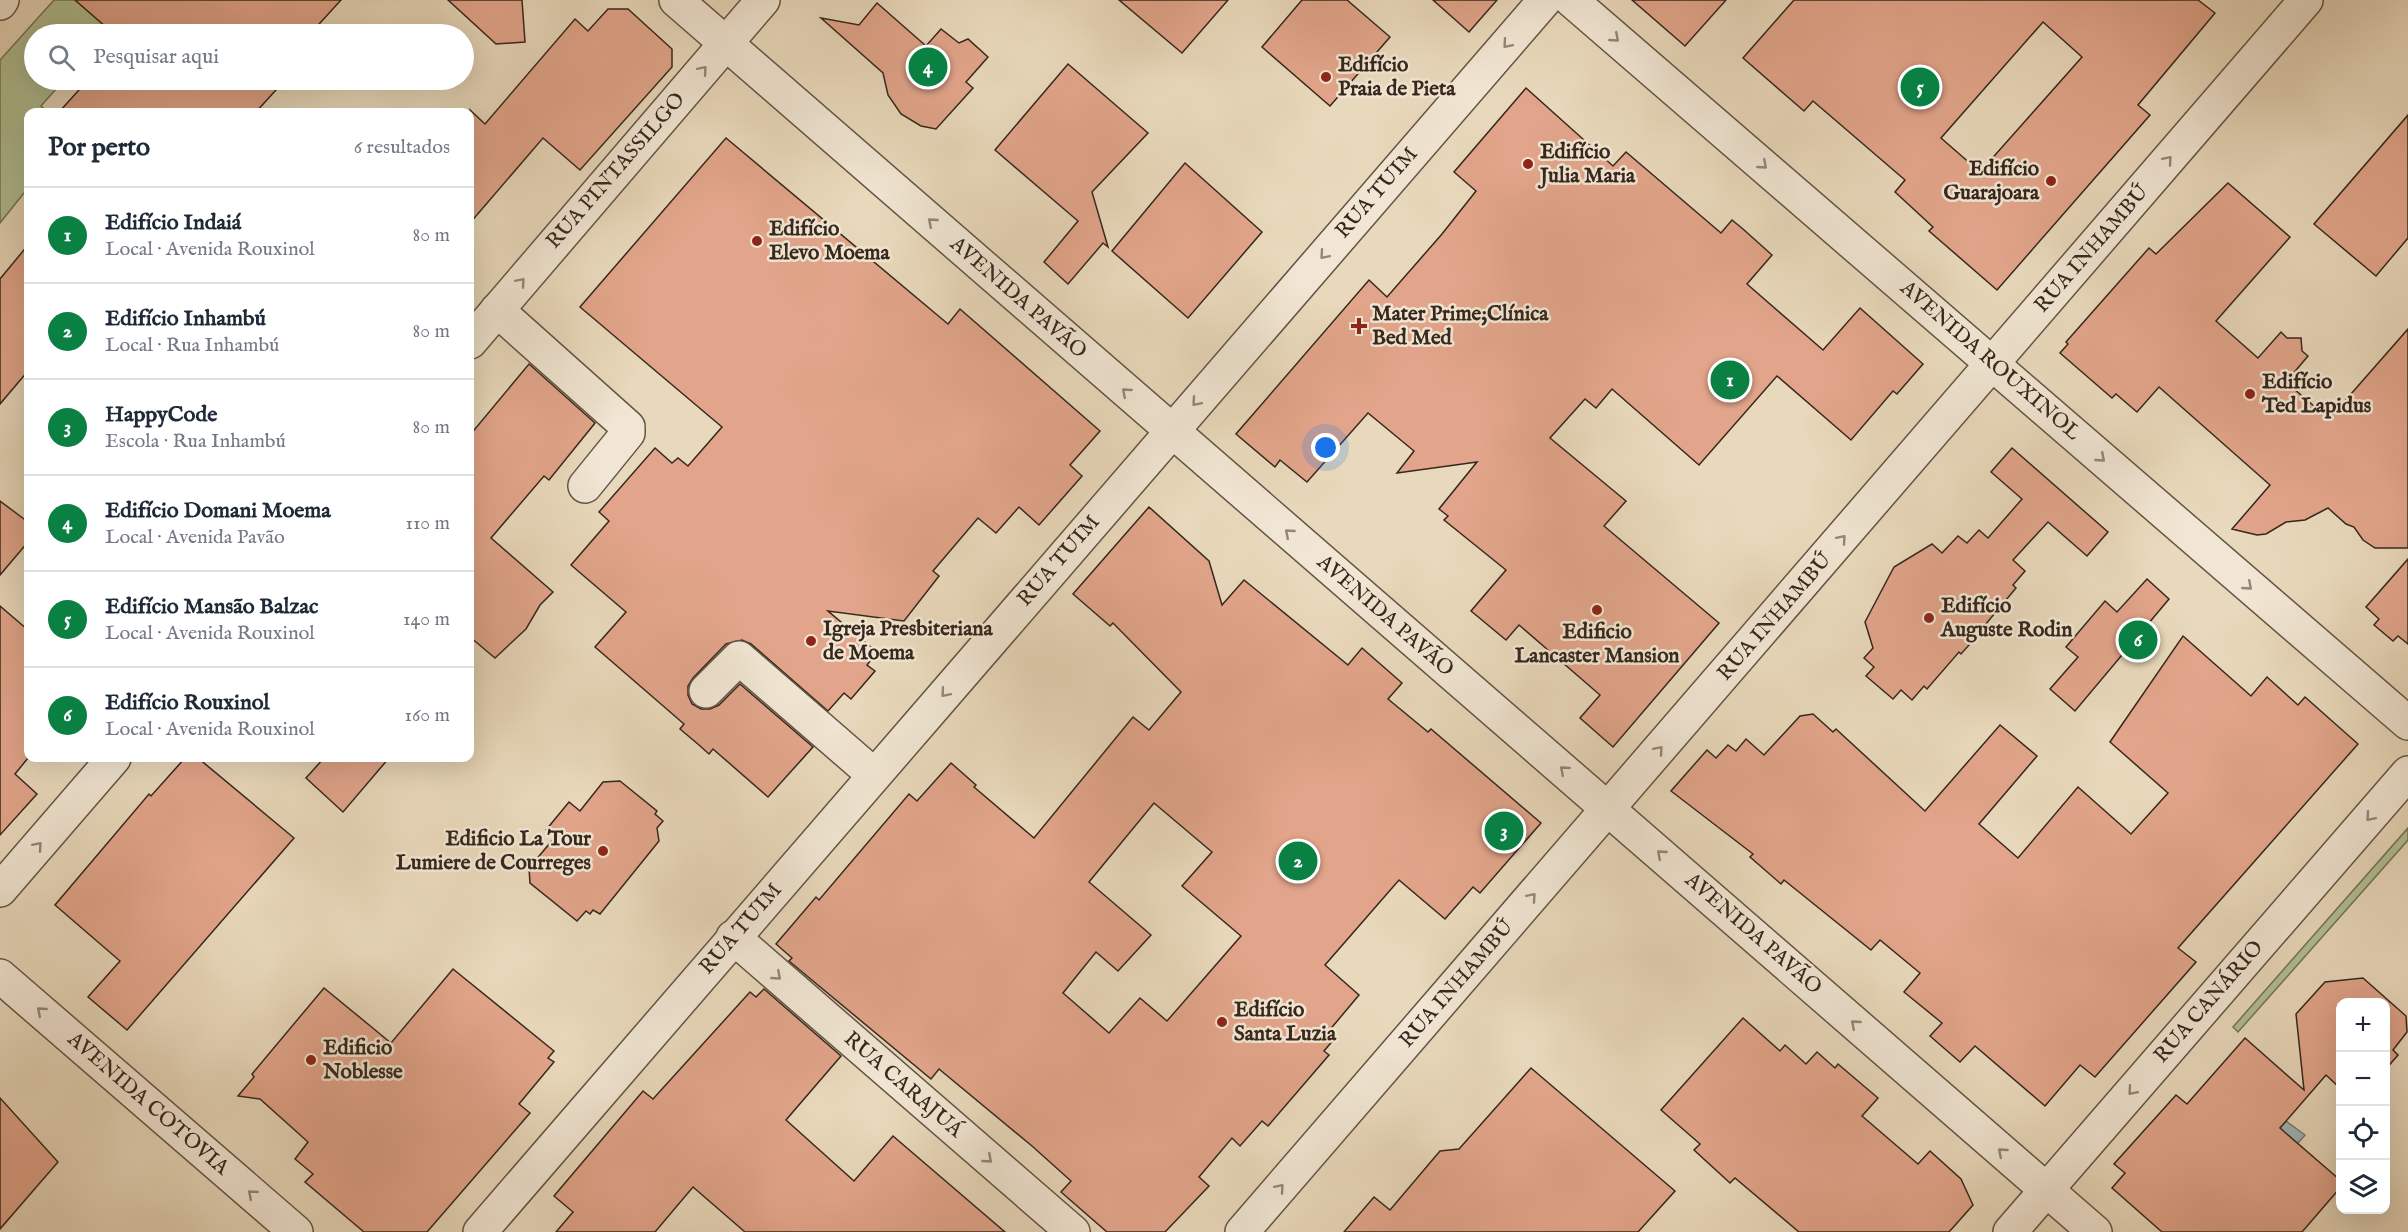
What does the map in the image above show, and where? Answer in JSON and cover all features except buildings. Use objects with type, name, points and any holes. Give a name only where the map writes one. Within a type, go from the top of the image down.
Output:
[{"type":"street","name":"AVENIDA PAVÃO","points":[[676,0],[2094,1232]]},
{"type":"street","name":"RUA PINTASSILGO","points":[[474,337],[763,0]]},
{"type":"street","name":"RUA TUIM","points":[[480,1232],[1545,0]]},
{"type":"street","name":"AVENIDA ROUXINOL","points":[[1571,0],[2408,723]]},
{"type":"street","name":"RUA INHAMBÚ","points":[[1242,1232],[2306,0]]},
{"type":"street","points":[[497,310],[628,427],[628,433],[585,486]]},
{"type":"street","points":[[706,691],[739,658],[874,775]]},
{"type":"street","points":[[0,890],[111,762]]},
{"type":"street","name":"RUA CANÁRIO","points":[[2010,1232],[2408,772]]},
{"type":"street","name":"RUA CARAJUÁ","points":[[733,937],[1073,1232]]},
{"type":"street","name":"AVENIDA COTOVIA","points":[[0,976],[296,1232]]},
{"type":"green space","points":[[54,0],[75,0],[102,24],[32,24]]},
{"type":"green space","points":[[24,33],[24,90],[55,90],[41,106],[43,108],[24,108],[24,193],[0,223],[0,60]]},
{"type":"green space","points":[[2408,828],[2408,840],[2238,1032],[2233,1027]]},
{"type":"water","points":[[2286,1121],[2305,1135],[2283,1160],[2265,1145]]},
{"type":"place","name":"Edifício Domani Moema","points":[[928,67]]},
{"type":"place","name":"Edifício Praia de Pieta","points":[[1326,77]]},
{"type":"place","name":"Edifício Mansão Balzac","points":[[1920,87]]},
{"type":"place","name":"Edifício Julia Maria","points":[[1528,164]]},
{"type":"place","name":"Edifício Guarajoara","points":[[2051,181]]},
{"type":"place","name":"Edifício Elevo Moema","points":[[757,241]]},
{"type":"place","name":"Mater Prime;Clínica Bed Med","points":[[1359,326]]},
{"type":"place","name":"Edifício Indaiá","points":[[1730,380]]},
{"type":"place","name":"Edifício Ted Lapidus","points":[[2250,394]]},
{"type":"place","name":"Edificio Lancaster Mansion","points":[[1597,610]]},
{"type":"place","name":"Edifício Auguste Rodin","points":[[1929,618]]},
{"type":"place","name":"Edifício Rouxinol","points":[[2138,640]]},
{"type":"place","name":"Igreja Presbiteriana de Moema","points":[[811,641]]},
{"type":"place","name":"HappyCode","points":[[1504,831]]},
{"type":"place","name":"Edificio La Tour Lumiere de Courreges","points":[[603,851]]},
{"type":"place","name":"Edifício Inhambú","points":[[1298,861]]},
{"type":"place","name":"Edifício Santa Luzia","points":[[1222,1022]]},
{"type":"place","name":"Edificio Noblesse","points":[[311,1060]]}]
